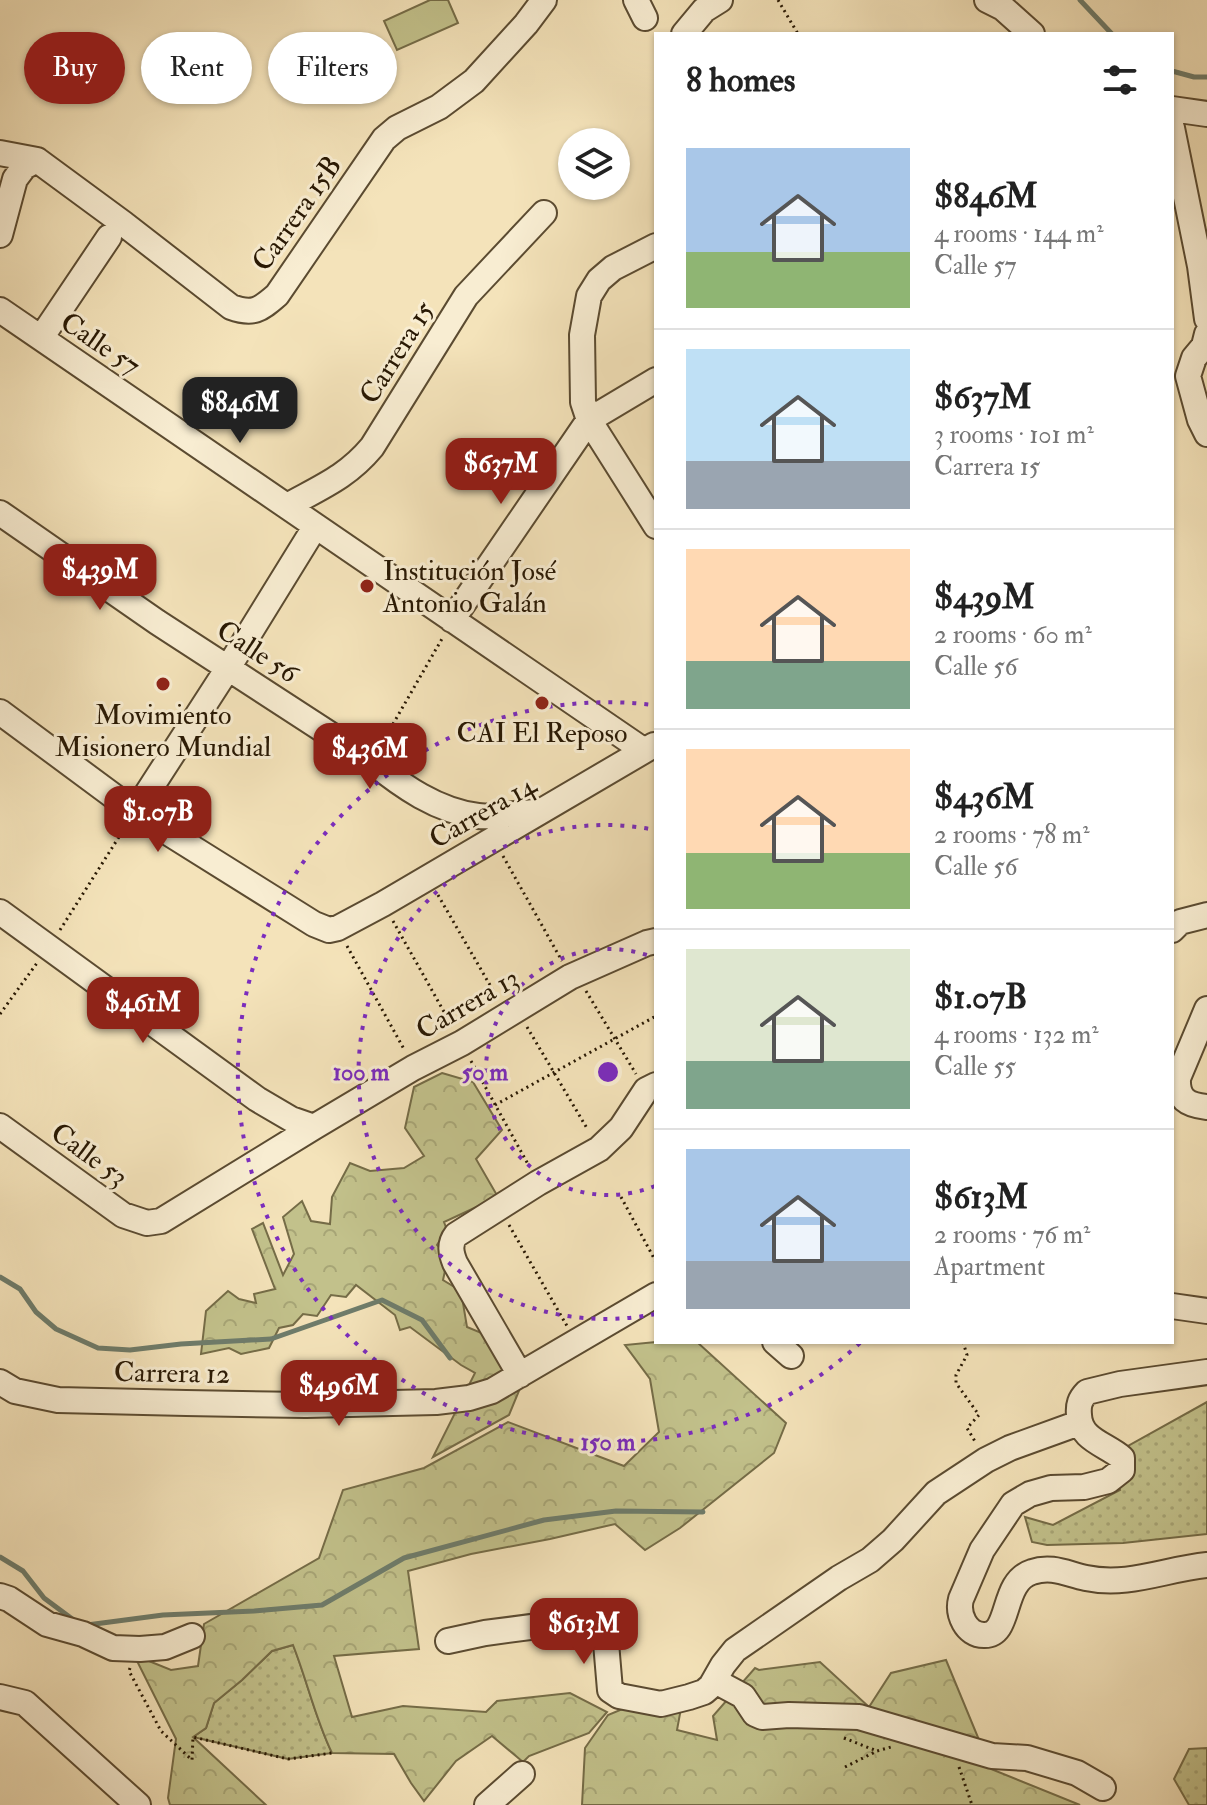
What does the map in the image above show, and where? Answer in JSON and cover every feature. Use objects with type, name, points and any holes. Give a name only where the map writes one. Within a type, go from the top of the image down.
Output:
[{"type":"street","name":"Carrera 15B","points":[[37,160],[231,307],[243,311],[256,310],[277,295],[389,133],[439,107],[474,81],[544,0]]},
{"type":"street","points":[[686,32],[704,10],[720,0]]},
{"type":"street","points":[[999,3],[1030,32]]},
{"type":"street","points":[[1174,109],[1207,114]]},
{"type":"street","points":[[1174,138],[1205,286],[1207,319]]},
{"type":"street","points":[[0,153],[37,160]]},
{"type":"street","points":[[0,235],[15,179],[24,167],[37,160]]},
{"type":"street","name":"Carrera 15","points":[[287,506],[359,462],[372,447],[466,296],[544,213]]},
{"type":"street","points":[[41,338],[109,237]]},
{"type":"street","points":[[654,247],[613,268],[599,280],[589,296],[582,335],[583,402],[589,420],[654,520]]},
{"type":"street","name":"Calle 57","points":[[0,310],[452,620],[650,747]]},
{"type":"street","points":[[1206,342],[1194,358],[1188,376],[1207,434]]},
{"type":"street","points":[[452,620],[589,420],[654,381]]},
{"type":"street","name":"Calle 56","points":[[0,513],[157,622],[371,761],[400,784],[440,806],[479,816],[541,811]]},
{"type":"street","points":[[135,812],[315,527]]},
{"type":"street","points":[[0,712],[135,812],[314,924],[329,930],[338,928]]},
{"type":"street","name":"Carrera 14","points":[[338,928],[650,747]]},
{"type":"street","points":[[0,912],[257,1099],[291,1119],[314,1127]]},
{"type":"street","points":[[1175,924],[1207,915]]},
{"type":"street","name":"Carrera 13","points":[[147,1223],[161,1221],[570,977],[654,941]]},
{"type":"street","points":[[1207,1009],[1178,1078],[1181,1096],[1188,1103],[1207,1107]]},
{"type":"street","points":[[520,1375],[455,1263],[452,1240],[538,1183],[599,1149],[621,1128],[651,1088]]},
{"type":"street","name":"Calle 53","points":[[0,1126],[123,1215],[147,1223]]},
{"type":"street","name":"Carrera 12","points":[[0,1382],[15,1391],[58,1400],[306,1405],[436,1402],[469,1398],[492,1391],[654,1296]]},
{"type":"street","points":[[1174,1306],[1207,1311]]},
{"type":"street","points":[[1207,1372],[1120,1384],[1087,1392],[1079,1403],[1079,1423],[1085,1434],[1122,1458],[1122,1470],[1108,1481],[1084,1487],[1051,1488],[1030,1494],[1013,1504],[982,1550],[961,1599],[961,1617],[966,1625],[981,1635],[992,1634],[1002,1624],[1011,1591],[1020,1578],[1033,1571],[1059,1569],[1087,1578],[1113,1580],[1139,1579],[1207,1565]]},
{"type":"street","points":[[448,1641],[592,1619],[600,1622],[605,1631],[610,1690],[619,1696],[661,1704],[704,1692],[735,1650],[870,1560],[936,1493],[1010,1448],[1079,1423]]},
{"type":"street","points":[[0,1596],[47,1624],[83,1634],[113,1648],[165,1647],[192,1636]]},
{"type":"street","points":[[715,1681],[743,1696],[755,1714],[762,1717],[859,1717],[992,1756],[1027,1758],[1077,1773],[1103,1788]]},
{"type":"street","points":[[0,1697],[25,1703],[138,1805]]},
{"type":"street","points":[[487,1805],[522,1774]]},
{"type":"path","points":[[778,0],[797,32]]},
{"type":"path","points":[[371,761],[452,620]]},
{"type":"path","points":[[0,1014],[49,947],[135,812]]},
{"type":"path","points":[[494,839],[570,977],[582,985],[651,1088]]},
{"type":"path","points":[[428,877],[507,1014],[522,1018],[599,1149]]},
{"type":"path","points":[[383,904],[538,1183]]},
{"type":"path","points":[[338,928],[413,1068]]},
{"type":"path","points":[[494,1105],[654,1017]]},
{"type":"path","points":[[621,1197],[654,1258]]},
{"type":"path","points":[[499,1208],[576,1341]]},
{"type":"path","points":[[964,1344],[967,1355],[956,1375],[956,1383],[979,1415],[967,1428],[986,1460]]},
{"type":"path","points":[[131,1648],[129,1671],[161,1731],[192,1760],[193,1737],[288,1759],[332,1753]]},
{"type":"path","points":[[845,1767],[877,1751],[901,1745]]},
{"type":"path","points":[[957,1759],[972,1805]]},
{"type":"green space","points":[[430,0],[448,0],[458,23],[397,50],[397,32],[389,32],[384,21]]},
{"type":"green space","points":[[442,1073],[473,1082],[502,1130],[476,1159],[498,1197],[444,1222],[447,1230],[437,1245],[448,1257],[443,1280],[461,1291],[467,1327],[484,1334],[521,1386],[509,1415],[433,1457],[475,1373],[410,1327],[400,1330],[395,1315],[356,1285],[346,1297],[331,1295],[317,1316],[303,1314],[293,1325],[279,1328],[269,1348],[241,1354],[229,1348],[201,1354],[206,1311],[228,1291],[239,1299],[256,1303],[254,1294],[275,1289],[252,1229],[263,1223],[283,1275],[294,1254],[283,1217],[302,1201],[311,1221],[330,1224],[332,1197],[350,1163],[370,1171],[404,1168],[424,1156],[405,1128],[414,1087]]},
{"type":"green space","points":[[654,1342],[699,1344],[786,1423],[774,1453],[680,1528],[645,1550],[615,1524],[471,1554],[408,1571],[419,1649],[334,1656],[352,1717],[403,1706],[486,1712],[497,1701],[570,1693],[607,1712],[589,1733],[529,1756],[523,1762],[492,1736],[456,1761],[424,1801],[394,1754],[332,1753],[293,1645],[272,1651],[214,1703],[206,1728],[193,1737],[266,1805],[170,1805],[168,1798],[176,1739],[134,1655],[171,1670],[198,1666],[204,1624],[319,1558],[343,1490],[424,1468],[508,1422],[624,1466],[659,1432],[650,1379],[625,1345]]},
{"type":"green space","points":[[1207,1402],[1207,1534],[1123,1543],[1047,1545],[1032,1542],[1025,1517],[1053,1525],[1120,1490],[1110,1456]]},
{"type":"green space","points":[[293,1645],[332,1753],[288,1759],[193,1737],[206,1728],[214,1703],[272,1651]]},
{"type":"green space","points":[[946,1660],[991,1769],[1080,1805],[582,1805],[585,1748],[608,1715],[644,1700],[684,1692],[677,1730],[717,1740],[713,1716],[755,1668],[820,1662],[869,1707],[891,1673]]},
{"type":"green space","points":[[1207,1748],[1207,1805],[1189,1805],[1174,1779],[1189,1749]]},
{"type":"waterway","points":[[1080,0],[1110,32]]},
{"type":"waterway","points":[[1174,72],[1207,77]]},
{"type":"waterway","points":[[0,1277],[20,1289],[36,1312],[56,1329],[98,1348],[130,1350],[271,1339],[382,1300],[422,1320],[450,1358]]},
{"type":"waterway","points":[[87,1625],[163,1615],[322,1605],[404,1558],[544,1520],[616,1511],[703,1512]]},
{"type":"waterway","points":[[0,1557],[23,1571],[44,1598],[75,1621]]},
{"type":"place","name":"Institución José Antonio Galán","points":[[367,586]]},
{"type":"place","name":"Movimiento Misionero Mundial","points":[[163,684]]},
{"type":"place","name":"CAI El Reposo","points":[[542,703]]}]
